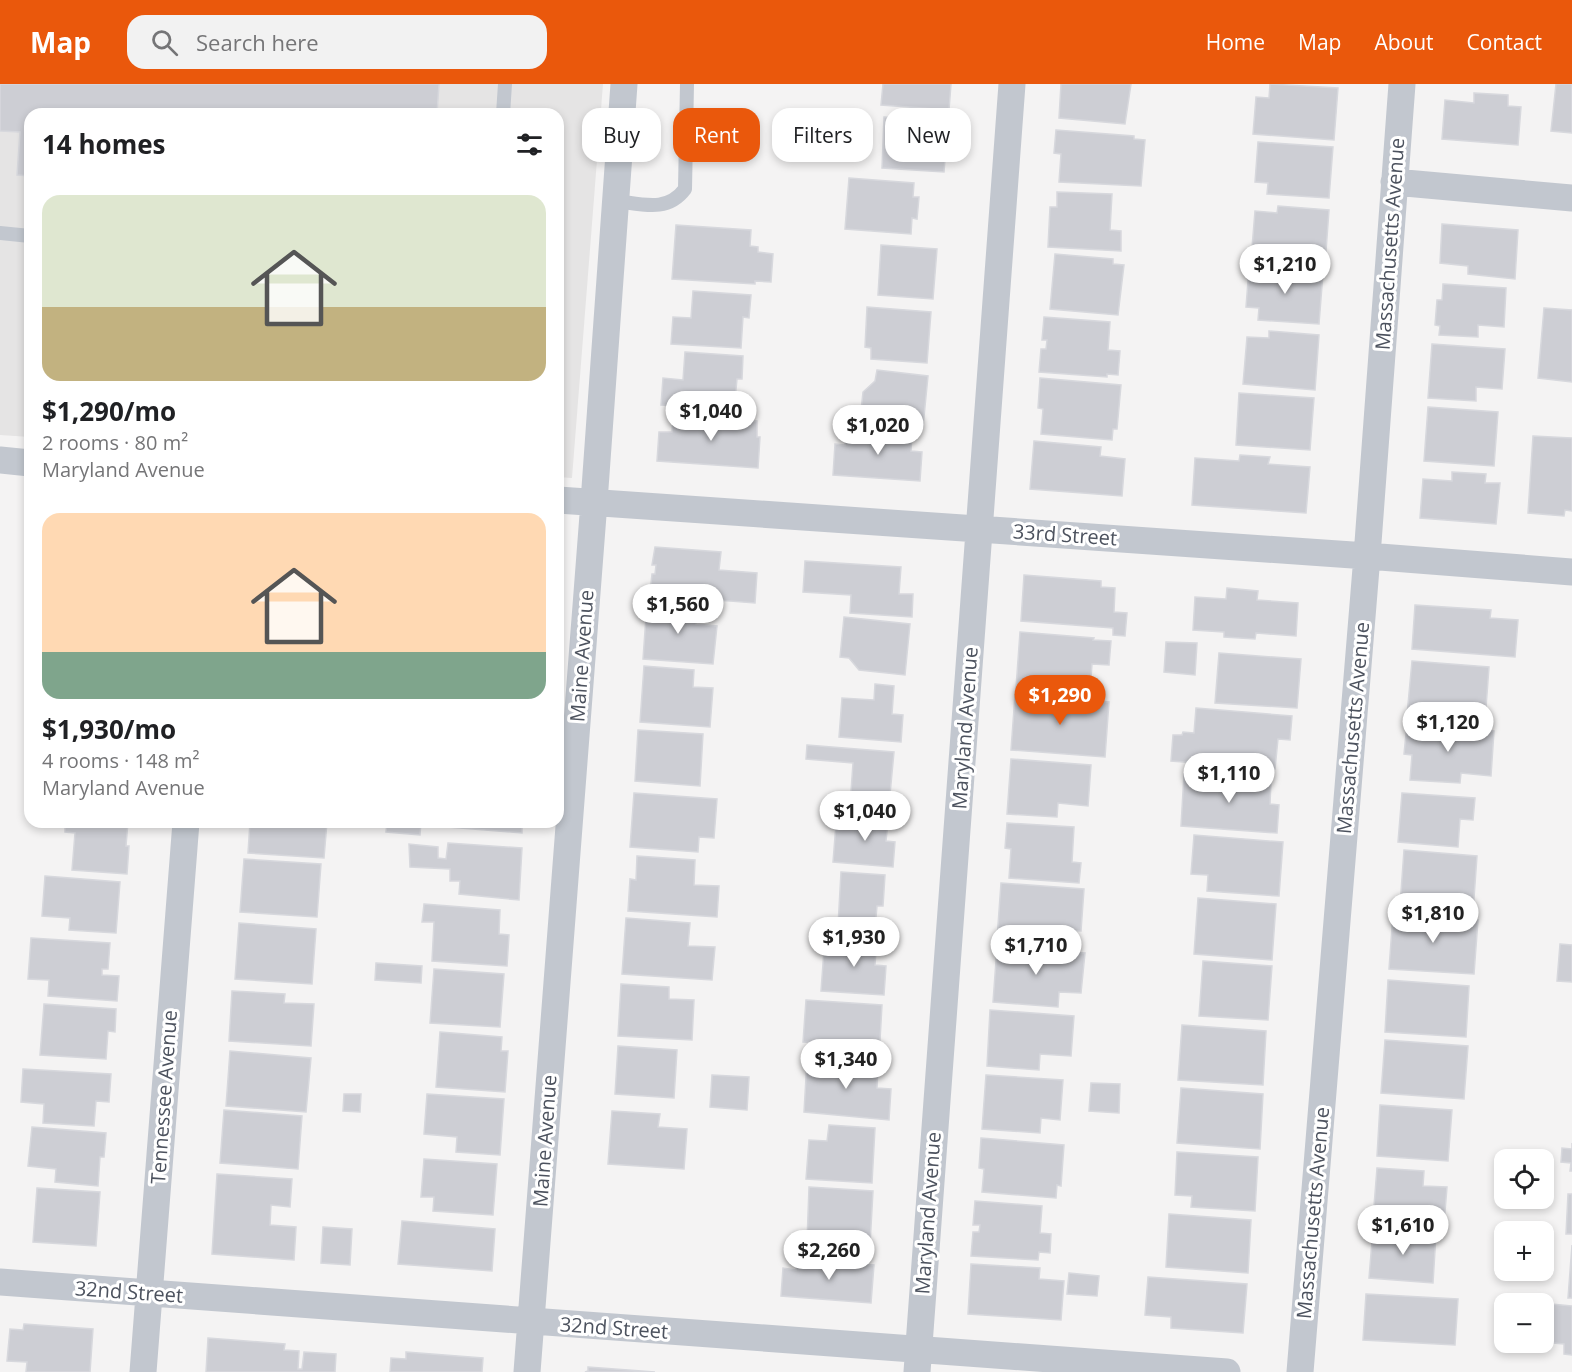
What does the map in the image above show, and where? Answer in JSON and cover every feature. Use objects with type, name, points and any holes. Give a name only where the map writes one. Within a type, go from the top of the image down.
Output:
[{"type":"street","name":"Maine Avenue","points":[[527,1372],[624,84]]},
{"type":"street","name":"Maryland Avenue","points":[[917,1361],[1012,84]]},
{"type":"street","name":"Massachusetts Avenue","points":[[1300,1372],[1367,556],[1402,84]]},
{"type":"street","points":[[1394,182],[1572,198]]},
{"type":"street","points":[[0,460],[24,462]]},
{"type":"street","name":"33rd Street","points":[[564,500],[1572,572]]},
{"type":"street","name":"Tennessee Avenue","points":[[143,1372],[186,828]]},
{"type":"street","name":"32nd Street","points":[[0,1282],[530,1322],[917,1361],[1227,1372]]},
{"type":"lane","points":[[503,108],[505,84]]},
{"type":"lane","points":[[616,201],[662,205],[677,199],[684,189],[687,84]]},
{"type":"lane","points":[[0,233],[24,235]]},
{"type":"shaded area","points":[[0,84],[603,84],[601,108],[582,108],[582,162],[597,162],[572,478],[564,477],[564,108],[24,108],[24,437],[0,435]]},
{"type":"building","points":[[0,84],[439,84],[437,108],[24,108],[24,176],[17,175],[20,132],[0,131]]},
{"type":"building","points":[[883,84],[951,84],[949,108],[881,105]]},
{"type":"building","points":[[1061,84],[1131,84],[1125,124],[1059,118]]},
{"type":"building","points":[[1270,84],[1338,88],[1334,140],[1253,134],[1256,97],[1269,98]]},
{"type":"building","points":[[1556,84],[1572,84],[1572,133],[1551,131]]},
{"type":"building","points":[[1474,93],[1508,95],[1508,106],[1521,107],[1518,145],[1442,139],[1445,100],[1474,103]]},
{"type":"building","points":[[884,117],[885,162],[945,162],[944,172],[882,168]]},
{"type":"building","points":[[1056,130],[1134,136],[1134,139],[1145,140],[1141,186],[1059,182],[1061,154],[1054,153]]},
{"type":"building","points":[[1258,142],[1333,147],[1329,198],[1267,194],[1268,183],[1255,182]]},
{"type":"building","points":[[849,178],[914,183],[913,197],[919,197],[917,219],[912,218],[911,234],[845,229]]},
{"type":"building","points":[[1057,192],[1112,194],[1110,230],[1121,231],[1121,251],[1048,247],[1050,207],[1057,207]]},
{"type":"building","points":[[1278,206],[1329,210],[1325,265],[1251,260],[1255,211],[1277,213]]},
{"type":"building","points":[[1442,224],[1518,230],[1515,279],[1468,274],[1468,266],[1440,263]]},
{"type":"building","points":[[676,225],[751,230],[750,246],[758,247],[758,252],[773,254],[771,282],[755,281],[755,284],[672,279]]},
{"type":"building","points":[[881,245],[937,249],[933,299],[878,295]]},
{"type":"building","points":[[1055,254],[1113,259],[1113,264],[1124,265],[1118,315],[1050,309]]},
{"type":"building","points":[[1249,268],[1323,273],[1319,324],[1258,320],[1259,308],[1246,307]]},
{"type":"building","points":[[1443,284],[1506,288],[1504,327],[1478,325],[1478,337],[1439,335],[1440,326],[1435,325],[1437,300],[1442,300]]},
{"type":"building","points":[[693,291],[751,295],[749,318],[743,317],[741,348],[671,344],[673,317],[691,318]]},
{"type":"building","points":[[867,307],[931,312],[927,363],[871,359],[871,348],[865,347]]},
{"type":"building","points":[[1544,308],[1572,310],[1572,382],[1538,378]]},
{"type":"building","points":[[1044,317],[1110,322],[1108,350],[1120,351],[1118,375],[1107,374],[1107,377],[1039,372],[1041,349],[1046,349],[1047,340],[1042,340]]},
{"type":"building","points":[[1269,331],[1319,335],[1315,390],[1243,384],[1247,337],[1269,338]]},
{"type":"building","points":[[1432,344],[1505,349],[1502,389],[1476,387],[1476,401],[1428,398]]},
{"type":"building","points":[[685,352],[743,356],[742,379],[737,379],[734,410],[661,405],[663,378],[683,380]]},
{"type":"building","points":[[877,370],[928,376],[923,427],[872,422],[873,413],[861,411],[863,392],[875,381]]},
{"type":"building","points":[[1040,378],[1121,385],[1117,429],[1113,429],[1112,440],[1041,434],[1043,409],[1038,408]]},
{"type":"building","points":[[1239,393],[1314,398],[1310,450],[1236,445]]},
{"type":"building","points":[[1428,407],[1498,412],[1494,466],[1424,461]]},
{"type":"building","points":[[673,416],[757,421],[757,437],[760,437],[758,468],[657,461],[659,432],[672,432]]},
{"type":"building","points":[[846,430],[912,434],[911,451],[922,452],[920,481],[833,475],[835,444],[845,445]]},
{"type":"building","points":[[1533,436],[1572,438],[1572,511],[1565,510],[1564,516],[1528,513]]},
{"type":"building","points":[[1034,441],[1101,447],[1100,456],[1125,459],[1122,496],[1030,489]]},
{"type":"building","points":[[1240,455],[1270,457],[1268,464],[1310,467],[1306,513],[1192,505],[1195,458],[1239,461]]},
{"type":"building","points":[[1452,472],[1486,474],[1485,483],[1500,483],[1496,524],[1420,518],[1423,479],[1452,481]]},
{"type":"building","points":[[655,547],[721,552],[719,570],[757,573],[755,603],[653,595],[650,593],[652,574],[655,574],[656,565],[652,565]]},
{"type":"building","points":[[805,561],[901,567],[899,594],[913,594],[912,617],[850,613],[851,595],[803,592]]},
{"type":"building","points":[[1024,575],[1101,581],[1101,587],[1115,588],[1114,612],[1127,613],[1125,636],[1113,635],[1113,628],[1021,621]]},
{"type":"building","points":[[1227,588],[1258,591],[1257,600],[1298,603],[1296,636],[1256,633],[1255,639],[1224,637],[1224,632],[1193,630],[1195,597],[1226,599]]},
{"type":"building","points":[[647,603],[697,607],[696,624],[717,626],[713,664],[643,659]]},
{"type":"building","points":[[1415,605],[1491,610],[1490,618],[1518,620],[1515,657],[1412,649]]},
{"type":"building","points":[[844,617],[910,624],[905,675],[859,670],[849,658],[840,657]]},
{"type":"building","points":[[1020,632],[1111,641],[1109,665],[1092,664],[1090,693],[1016,688]]},
{"type":"building","points":[[1166,642],[1197,643],[1195,675],[1164,672]]},
{"type":"building","points":[[1219,653],[1301,659],[1297,708],[1215,703]]},
{"type":"building","points":[[1412,661],[1489,667],[1485,721],[1407,715]]},
{"type":"building","points":[[644,666],[694,670],[693,687],[713,688],[710,727],[640,722]]},
{"type":"building","points":[[875,684],[894,686],[892,714],[903,715],[901,742],[839,737],[842,698],[874,700]]},
{"type":"building","points":[[1015,695],[1109,702],[1105,757],[1011,750]]},
{"type":"building","points":[[1196,708],[1292,716],[1290,740],[1278,739],[1275,769],[1171,761],[1173,735],[1182,735],[1183,732],[1194,733]]},
{"type":"building","points":[[1407,724],[1494,731],[1491,776],[1461,773],[1460,783],[1410,780],[1412,755],[1404,754]]},
{"type":"building","points":[[638,730],[703,734],[700,786],[635,781]]},
{"type":"building","points":[[807,745],[894,752],[889,805],[858,803],[859,798],[850,806],[853,763],[806,759]]},
{"type":"building","points":[[1011,759],[1091,765],[1088,806],[1058,803],[1057,817],[1007,814]]},
{"type":"building","points":[[1184,774],[1271,780],[1270,804],[1279,805],[1277,833],[1181,826]]},
{"type":"building","points":[[634,793],[717,799],[714,838],[699,837],[698,852],[630,847]]},
{"type":"building","points":[[1402,793],[1475,798],[1473,820],[1460,819],[1458,847],[1398,842]]},
{"type":"building","points":[[867,810],[889,812],[886,841],[895,842],[893,867],[833,862],[836,824],[866,826]]},
{"type":"building","points":[[1007,823],[1074,827],[1072,862],[1081,863],[1079,883],[1009,878],[1011,849],[1005,848]]},
{"type":"building","points":[[65,828],[128,828],[127,874],[72,870],[75,833],[65,832]]},
{"type":"building","points":[[250,828],[326,828],[324,858],[248,853]]},
{"type":"building","points":[[386,828],[421,828],[420,835],[386,832]]},
{"type":"building","points":[[461,828],[522,828],[522,833]]},
{"type":"building","points":[[1194,835],[1283,842],[1279,896],[1207,891],[1208,875],[1191,874]]},
{"type":"building","points":[[448,843],[522,848],[519,900],[459,894],[460,881],[450,881],[450,869],[410,867],[409,844],[438,847],[438,858],[446,859]]},
{"type":"building","points":[[1404,850],[1477,856],[1473,912],[1400,906]]},
{"type":"building","points":[[637,856],[695,860],[694,885],[719,886],[717,917],[628,911],[630,879],[636,880]]},
{"type":"building","points":[[244,859],[321,864],[317,917],[240,912]]},
{"type":"building","points":[[841,872],[885,875],[883,906],[877,906],[875,929],[838,926]]},
{"type":"building","points":[[45,876],[120,882],[116,933],[69,930],[70,918],[42,916]]},
{"type":"building","points":[[1001,883],[1084,889],[1081,931],[1062,930],[1061,943],[997,939]]},
{"type":"building","points":[[1198,898],[1276,904],[1272,960],[1194,954]]},
{"type":"building","points":[[424,904],[500,910],[499,934],[509,935],[507,966],[432,961],[434,922],[422,922]]},
{"type":"building","points":[[1393,914],[1478,920],[1474,974],[1389,969]]},
{"type":"building","points":[[626,918],[690,923],[688,946],[715,947],[712,980],[622,974]]},
{"type":"building","points":[[239,923],[316,929],[312,984],[235,979]]},
{"type":"building","points":[[844,934],[877,937],[875,965],[886,966],[884,995],[821,991],[824,950],[843,952]]},
{"type":"building","points":[[31,938],[110,943],[108,969],[102,969],[102,975],[119,976],[117,1001],[48,996],[49,980],[28,979]]},
{"type":"building","points":[[1560,944],[1572,945],[1572,982],[1557,981]]},
{"type":"building","points":[[997,947],[1085,953],[1081,993],[1059,992],[1058,1007],[993,1002]]},
{"type":"building","points":[[1203,961],[1272,966],[1268,1020],[1199,1016]]},
{"type":"building","points":[[376,963],[422,966],[421,983],[375,980]]},
{"type":"building","points":[[434,969],[504,974],[500,1027],[430,1023]]},
{"type":"building","points":[[1388,980],[1469,986],[1466,1037],[1385,1032]]},
{"type":"building","points":[[621,984],[669,987],[669,999],[694,1000],[692,1040],[618,1036]]},
{"type":"building","points":[[232,991],[285,994],[284,1003],[314,1004],[311,1046],[229,1041]]},
{"type":"building","points":[[806,1000],[882,1005],[879,1058],[820,1054],[821,1043],[803,1042]]},
{"type":"building","points":[[44,1004],[116,1009],[115,1032],[108,1031],[106,1059],[40,1055]]},
{"type":"building","points":[[990,1010],[1074,1016],[1071,1056],[1040,1054],[1039,1070],[987,1066]]},
{"type":"building","points":[[1182,1025],[1266,1031],[1263,1085],[1178,1080]]},
{"type":"building","points":[[440,1032],[502,1037],[501,1051],[508,1051],[505,1092],[436,1087]]},
{"type":"building","points":[[1385,1040],[1468,1046],[1464,1099],[1381,1093]]},
{"type":"building","points":[[618,1046],[677,1050],[674,1098],[615,1094]]},
{"type":"building","points":[[230,1051],[311,1058],[306,1112],[226,1106]]},
{"type":"building","points":[[807,1060],[878,1065],[877,1088],[891,1089],[889,1120],[804,1112]]},
{"type":"building","points":[[23,1069],[111,1074],[109,1102],[96,1101],[94,1126],[43,1123],[44,1104],[21,1102]]},
{"type":"building","points":[[712,1075],[749,1077],[747,1110],[710,1107]]},
{"type":"building","points":[[986,1075],[1063,1080],[1060,1120],[1041,1118],[1040,1133],[982,1129]]},
{"type":"building","points":[[1091,1083],[1120,1084],[1119,1113],[1089,1111]]},
{"type":"building","points":[[1181,1088],[1263,1094],[1260,1149],[1177,1143]]},
{"type":"building","points":[[344,1094],[361,1094],[360,1112],[343,1111]]},
{"type":"building","points":[[427,1094],[504,1099],[500,1155],[456,1152],[457,1137],[424,1134]]},
{"type":"building","points":[[1380,1105],[1452,1110],[1448,1161],[1377,1156]]},
{"type":"building","points":[[224,1110],[302,1116],[298,1169],[220,1163]]},
{"type":"building","points":[[612,1111],[660,1114],[658,1127],[687,1129],[684,1169],[608,1164]]},
{"type":"building","points":[[829,1125],[875,1128],[872,1183],[806,1179],[809,1140],[827,1141]]},
{"type":"building","points":[[32,1127],[106,1133],[104,1157],[100,1157],[98,1186],[55,1182],[56,1169],[28,1166]]},
{"type":"building","points":[[981,1138],[1064,1145],[1061,1186],[1057,1185],[1056,1198],[982,1192],[984,1169],[979,1168]]},
{"type":"building","points":[[1562,1148],[1572,1149],[1572,1171],[1570,1171],[1571,1163],[1561,1162]]},
{"type":"building","points":[[1177,1152],[1258,1157],[1255,1211],[1191,1207],[1192,1196],[1175,1195]]},
{"type":"building","points":[[424,1159],[497,1164],[493,1215],[433,1211],[434,1197],[421,1197]]},
{"type":"building","points":[[1377,1168],[1424,1171],[1423,1186],[1447,1187],[1444,1224],[1373,1219]]},
{"type":"building","points":[[217,1174],[292,1179],[290,1207],[271,1205],[270,1225],[296,1227],[294,1260],[212,1254]]},
{"type":"building","points":[[809,1187],[873,1191],[870,1245],[807,1242]]},
{"type":"building","points":[[37,1188],[100,1192],[96,1246],[33,1242]]},
{"type":"building","points":[[1568,1194],[1572,1194],[1572,1234],[1566,1234]]},
{"type":"building","points":[[975,1201],[1042,1206],[1040,1233],[1051,1234],[1050,1253],[1039,1252],[1038,1260],[971,1256],[973,1232],[979,1232],[980,1225],[973,1225]]},
{"type":"building","points":[[1169,1214],[1251,1220],[1248,1273],[1166,1267]]},
{"type":"building","points":[[402,1221],[495,1229],[492,1271],[398,1264]]},
{"type":"building","points":[[323,1227],[352,1229],[350,1265],[321,1263]]},
{"type":"building","points":[[1373,1229],[1436,1234],[1433,1283],[1369,1278]]},
{"type":"building","points":[[1572,1245],[1572,1298],[1568,1298]]},
{"type":"building","points":[[797,1259],[874,1265],[871,1303],[781,1296],[783,1268],[796,1270]]},
{"type":"building","points":[[971,1264],[1040,1268],[1039,1279],[1064,1281],[1061,1320],[968,1314]]},
{"type":"building","points":[[1069,1273],[1099,1276],[1097,1296],[1067,1294]]},
{"type":"building","points":[[1148,1277],[1247,1284],[1243,1333],[1171,1328],[1171,1317],[1145,1315]]},
{"type":"building","points":[[1366,1294],[1458,1299],[1455,1345],[1363,1340]]},
{"type":"building","points":[[1554,1304],[1572,1306],[1572,1355],[1564,1354],[1564,1344],[1554,1343]]},
{"type":"building","points":[[24,1324],[93,1329],[90,1372],[26,1372],[27,1362],[7,1361],[10,1329],[23,1330]]},
{"type":"building","points":[[208,1338],[285,1344],[284,1350],[299,1351],[298,1369],[302,1369],[304,1352],[336,1354],[335,1372],[206,1372]]},
{"type":"building","points":[[406,1352],[483,1358],[482,1372],[390,1372],[391,1358],[406,1359]]},
{"type":"building","points":[[588,1367],[655,1372],[585,1372],[588,1371]]}]
